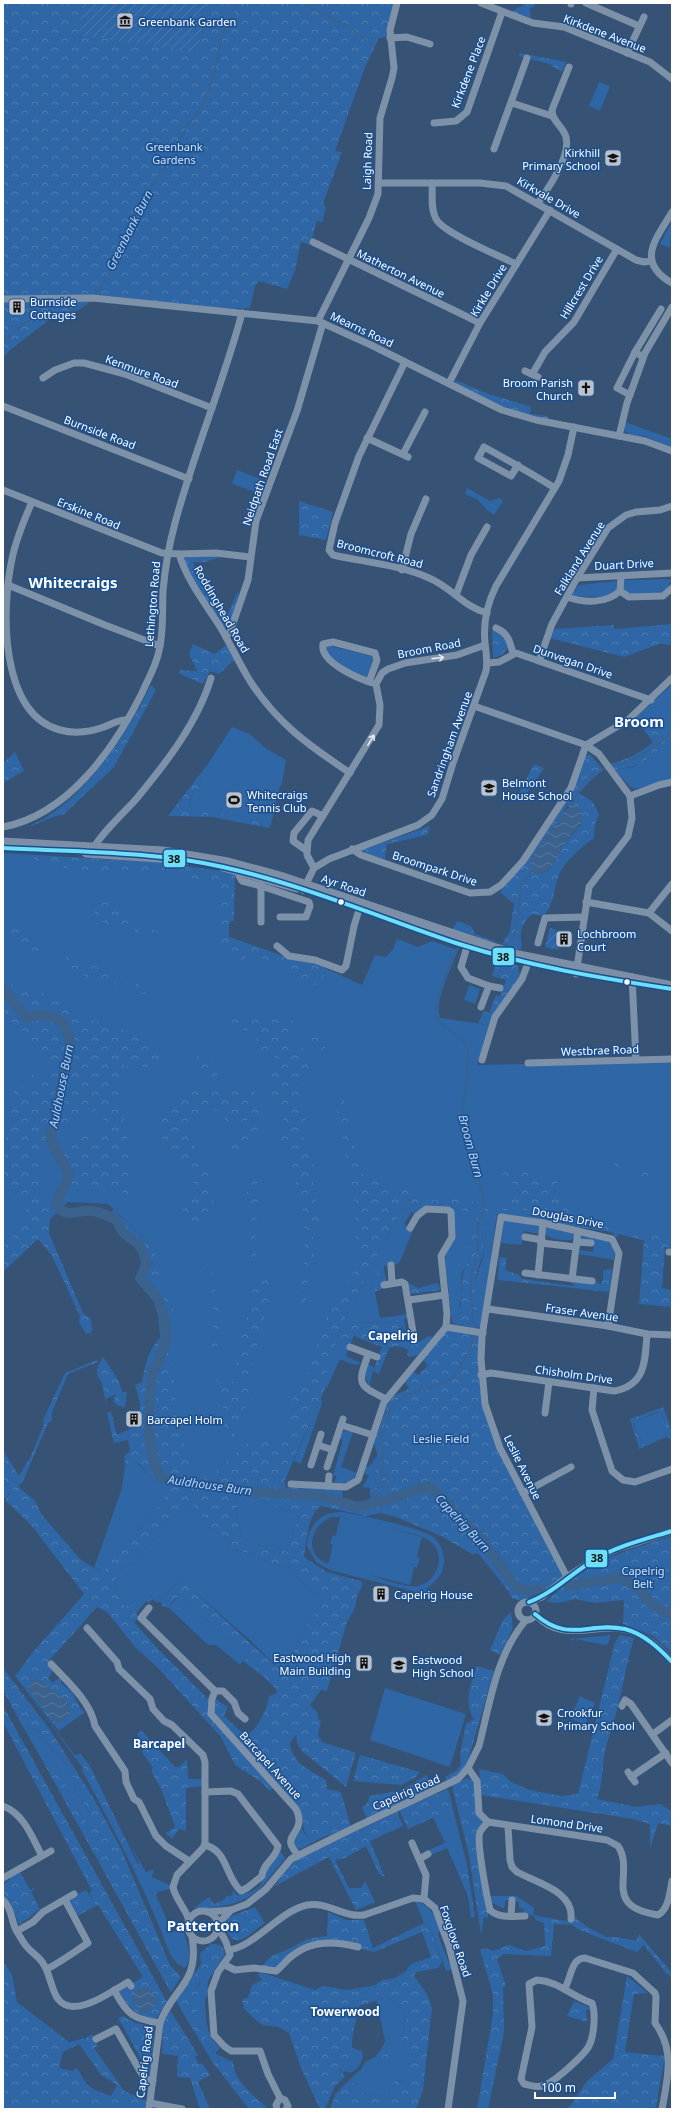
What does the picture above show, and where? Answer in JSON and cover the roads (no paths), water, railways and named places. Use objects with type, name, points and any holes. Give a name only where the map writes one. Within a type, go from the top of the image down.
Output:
[{"type":"main road","name":"Ayr Road","points":[[3,842],[57,848],[171,855],[211,861],[304,887],[468,943],[529,960],[577,971],[672,986]]},
{"type":"main road","name":"Ayr Road","points":[[3,848],[57,848]]},
{"type":"main road","name":"Ayr Road","points":[[632,980],[672,990]]},
{"type":"street","name":"Laigh Road","points":[[320,322],[348,259],[374,206],[379,183],[380,118],[394,68],[390,38],[390,24],[397,3]]},
{"type":"street","name":"Kirkdene Avenue","points":[[481,3],[533,23],[564,27],[657,66],[672,79]]},
{"type":"street","points":[[586,3],[639,26]]},
{"type":"street","name":"Kirkdene Place","points":[[438,125],[456,121],[467,112],[502,12]]},
{"type":"street","points":[[627,53],[644,17]]},
{"type":"street","points":[[390,38],[407,38],[427,41]]},
{"type":"street","points":[[494,149],[512,103],[527,58]]},
{"type":"street","points":[[552,116],[553,105],[569,67]]},
{"type":"street","points":[[512,103],[552,116],[566,137],[565,150],[557,173],[538,203]]},
{"type":"street","name":"Kirkvale Drive","points":[[379,183],[499,184],[513,189],[640,261],[651,261]]},
{"type":"street","points":[[432,183],[432,208],[439,224],[450,232],[516,264]]},
{"type":"street","name":"Kirkle Drive","points":[[449,383],[480,323],[550,210]]},
{"type":"street","points":[[672,212],[654,244],[651,261],[657,273],[672,283]]},
{"type":"street","name":"Matherton Avenue","points":[[313,242],[480,323]]},
{"type":"street","name":"Hillcrest Drive","points":[[532,373],[545,352],[574,322],[617,249]]},
{"type":"street","name":"Mearns Road","points":[[3,299],[88,297],[320,322],[449,383],[502,410],[525,418],[653,443],[672,451]]},
{"type":"street","points":[[619,436],[630,395],[644,357],[672,307]]},
{"type":"street","points":[[630,395],[617,388],[635,352],[661,309]]},
{"type":"street","points":[[242,313],[189,479],[168,553],[179,554],[216,552],[250,557]]},
{"type":"street","name":"Neidpath Road East","points":[[226,637],[230,632],[248,580],[256,521],[297,411],[320,322]]},
{"type":"street","points":[[635,352],[644,357]]},
{"type":"street","name":"Broomcroft Road","points":[[405,362],[367,438],[339,510],[329,550],[333,555],[402,570],[430,578],[456,595],[473,609],[486,613]]},
{"type":"street","name":"Kenmure Road","points":[[43,378],[60,368],[74,363],[84,363],[125,374],[212,408]]},
{"type":"street","name":"Burnside Road","points":[[3,406],[189,479]]},
{"type":"street","points":[[367,438],[406,455],[425,412]]},
{"type":"street","points":[[485,645],[486,613],[496,586],[555,488],[566,460],[574,427]]},
{"type":"street","points":[[518,465],[511,476],[478,458],[484,446],[518,465],[555,488]]},
{"type":"street","name":"Erskine Road","points":[[3,490],[162,553],[168,553]]},
{"type":"street","points":[[402,570],[411,534],[426,499]]},
{"type":"street","points":[[32,502],[16,545],[8,585],[5,620],[9,667],[18,697],[27,710],[46,725],[70,732],[95,730],[121,719],[127,720]]},
{"type":"street","name":"Falkland Avenue","points":[[539,661],[552,624],[577,578],[608,528],[617,520],[636,512],[660,510],[672,506]]},
{"type":"street","points":[[456,595],[464,570],[480,533],[487,527]]},
{"type":"street","name":"Lethington Road","points":[[3,827],[25,821],[53,806],[84,778],[101,759],[127,720],[154,668],[160,646],[163,631],[163,590],[168,553]]},
{"type":"street","name":"Roddinghead Road","points":[[179,554],[195,588],[259,693],[283,722],[297,736],[350,772]]},
{"type":"street","name":"Duart Drive","points":[[577,578],[672,572]]},
{"type":"street","points":[[620,591],[621,576]]},
{"type":"street","points":[[8,585],[160,646]]},
{"type":"street","points":[[620,591],[629,597],[649,597],[663,596],[672,588]]},
{"type":"street","points":[[567,597],[586,601],[609,599],[620,591]]},
{"type":"street","points":[[488,663],[503,661],[513,654],[508,637],[503,631],[496,628]]},
{"type":"street","points":[[304,887],[314,868],[306,850],[308,840],[379,725],[380,705],[372,683],[377,660],[375,653],[333,642],[323,644],[325,652],[337,666],[372,683]]},
{"type":"street","name":"Sandringham Avenue","points":[[314,868],[352,848],[418,825],[432,815],[442,799],[488,663],[485,645]]},
{"type":"street","name":"Broom Road","points":[[372,683],[382,673],[395,666],[457,655],[485,645]]},
{"type":"street","name":"Dunvegan Drive","points":[[513,654],[539,661],[651,700]]},
{"type":"street","points":[[93,850],[142,792],[181,739],[203,701],[212,678]]},
{"type":"street","points":[[586,745],[628,720],[651,700],[672,678]]},
{"type":"street","points":[[474,706],[586,745],[599,754],[630,796],[632,818],[628,836],[589,887],[577,971]]},
{"type":"street","name":"Broompark Drive","points":[[352,848],[361,855],[470,893],[490,892],[501,885],[523,861],[571,788],[586,745]]},
{"type":"street","points":[[630,796],[672,782]]},
{"type":"street","points":[[306,850],[293,841],[294,833],[312,811],[323,816]]},
{"type":"street","points":[[240,868],[239,876],[242,881],[309,902],[310,906],[306,917],[280,917]]},
{"type":"street","points":[[649,913],[672,884]]},
{"type":"street","points":[[261,886],[261,922]]},
{"type":"street","points":[[586,902],[649,913],[672,931]]},
{"type":"street","points":[[277,946],[289,956],[315,960],[342,970],[346,966],[359,906]]},
{"type":"street","points":[[538,943],[545,918],[584,917]]},
{"type":"street","points":[[468,943],[461,967],[464,974],[468,978],[489,986],[500,988]]},
{"type":"street","points":[[482,1060],[495,1017],[522,979],[529,960]]},
{"type":"street","points":[[632,980],[636,1060]]},
{"type":"street","points":[[481,1007],[489,986]]},
{"type":"street","name":"Westbrae Road","points":[[528,1063],[672,1059]]},
{"type":"street","points":[[291,1484],[346,1488],[358,1480],[386,1399],[446,1328],[447,1318],[441,1256],[452,1237],[451,1212],[448,1210],[426,1209],[417,1216],[410,1228]]},
{"type":"street","name":"Douglas Drive","points":[[501,1217],[543,1223],[578,1232],[609,1237],[616,1242],[619,1253],[616,1283],[608,1326]]},
{"type":"street","name":"Leslie Avenue","points":[[501,1217],[488,1309],[480,1333],[481,1375],[485,1404],[500,1448],[567,1577]]},
{"type":"street","points":[[538,1274],[543,1223]]},
{"type":"street","points":[[572,1279],[578,1232]]},
{"type":"street","points":[[525,1237],[542,1241],[577,1244],[591,1243]]},
{"type":"street","points":[[391,1265],[392,1284]]},
{"type":"street","points":[[525,1273],[592,1281]]},
{"type":"street","points":[[384,1285],[402,1282],[405,1284],[409,1300],[413,1332]]},
{"type":"street","points":[[409,1300],[445,1295]]},
{"type":"street","name":"Fraser Avenue","points":[[488,1309],[608,1326],[648,1334],[672,1335]]},
{"type":"street","points":[[446,1328],[480,1333]]},
{"type":"street","name":"Chisholm Drive","points":[[481,1375],[491,1374],[614,1391],[634,1383],[641,1374],[648,1334]]},
{"type":"street","points":[[350,1347],[376,1357]]},
{"type":"street","points":[[368,1355],[359,1369],[361,1380],[366,1390],[386,1399]]},
{"type":"street","points":[[545,1413],[549,1382]]},
{"type":"street","points":[[594,1388],[592,1403],[594,1417],[612,1471],[622,1480],[635,1482],[672,1469]]},
{"type":"street","points":[[327,1467],[342,1422],[373,1435]]},
{"type":"street","points":[[311,1465],[322,1434]]},
{"type":"street","points":[[318,1445],[333,1450]]},
{"type":"street","points":[[523,1493],[571,1467]]},
{"type":"street","points":[[328,1486],[329,1476]]},
{"type":"street","points":[[542,1597],[532,1619],[526,1620],[518,1615],[520,1604],[542,1597],[567,1577],[595,1559],[618,1549],[672,1531]]},
{"type":"street","points":[[529,1602],[535,1611],[553,1628],[564,1630],[624,1629],[640,1635],[656,1645],[672,1662]]},
{"type":"street","name":"Barcapel Avenue","points":[[149,1608],[141,1618],[215,1691],[223,1691],[234,1702],[238,1713],[245,1719]]},
{"type":"street","name":"Capelrig Road","points":[[515,1633],[518,1615]]},
{"type":"street","name":"Capelrig Road","points":[[208,1912],[230,1910],[247,1904],[257,1898],[286,1864],[298,1856],[358,1826],[449,1785],[465,1774],[479,1746],[499,1666],[515,1633],[526,1620]]},
{"type":"street","points":[[87,1628],[117,1662],[119,1669],[150,1699],[153,1709],[164,1722],[172,1725],[203,1755],[206,1766],[205,1845],[177,1875],[173,1887],[178,1901],[186,1909],[197,1913],[208,1912],[215,1917],[229,1949],[230,1955],[225,1965],[218,1972],[211,1991],[214,2035],[231,2051],[260,2051],[268,2074],[280,2098],[285,2100],[288,2108]]},
{"type":"street","points":[[88,1641],[94,1636]]},
{"type":"street","points":[[51,1664],[75,1690],[94,1718],[95,1726],[126,1771],[126,1782],[134,1799],[139,1802],[156,1836],[166,1846],[190,1861]]},
{"type":"street","points":[[53,1678],[59,1672]]},
{"type":"street","name":"Barcapel Avenue","points":[[215,1691],[211,1714],[298,1813],[299,1827],[291,1840],[291,1844],[298,1856]]},
{"type":"street","points":[[622,1706],[625,1700],[631,1704],[672,1763]]},
{"type":"street","points":[[653,1734],[672,1720]]},
{"type":"street","points":[[632,1777],[666,1753]]},
{"type":"street","points":[[468,1768],[477,1781],[480,1812],[488,1822],[480,1832],[479,1837],[490,1910],[494,1914],[502,1916],[525,1916]]},
{"type":"street","points":[[205,1792],[231,1791],[238,1794],[278,1846],[276,1852],[262,1871],[262,1876],[241,1891],[229,1875],[227,1864],[214,1848],[205,1845]]},
{"type":"street","points":[[3,1806],[12,1809],[21,1818],[42,1856]]},
{"type":"street","name":"Lomond Drive","points":[[488,1822],[614,1842],[622,1852],[622,1889],[632,1905],[641,1911],[658,1915],[662,1913],[670,1894],[672,1880]]},
{"type":"street","points":[[508,1826],[508,1845],[512,1867],[517,1872],[561,1894],[571,1907],[571,1920]]},
{"type":"street","points":[[412,1843],[420,1859],[427,1881],[424,1898]]},
{"type":"street","points":[[3,1878],[51,1850]]},
{"type":"street","points":[[420,1859],[428,1854]]},
{"type":"street","points":[[17,1931],[33,1922],[43,1912],[74,1894]]},
{"type":"street","name":"Foxglove Road","points":[[229,1949],[246,1943],[294,1910],[307,1906],[324,1906],[356,1916],[364,1915],[406,1899],[424,1898],[435,1908],[455,1967],[463,2001],[448,2109]]},
{"type":"street","points":[[3,1900],[10,1910],[13,1922],[26,1947],[38,1956],[47,1969],[57,1998],[70,2006],[84,2006],[128,1982],[131,1986]]},
{"type":"street","points":[[47,1969],[63,1961],[88,1943],[65,1900]]},
{"type":"street","points":[[511,1916],[512,1900]]},
{"type":"street","points":[[571,1907],[579,1904]]},
{"type":"street","points":[[186,1909],[189,1921],[189,1930],[192,1936],[199,1941],[222,1942],[229,1949]]},
{"type":"street","name":"Capelrig Road","points":[[218,1926],[230,1910]]},
{"type":"street","points":[[189,1921],[197,1913]]},
{"type":"street","points":[[208,1941],[216,1934],[218,1926]]},
{"type":"street","name":"Capelrig Road","points":[[192,1936],[195,1956]]},
{"type":"street","name":"Capelrig Road","points":[[150,2106],[160,2023],[163,2015],[185,1984],[195,1956],[208,1941]]},
{"type":"street","points":[[225,1965],[235,1970],[254,1968],[276,1971],[291,1956],[313,1945],[343,1943],[358,1947]]},
{"type":"street","points":[[565,1988],[575,1963],[581,1958],[636,1975],[656,1996],[655,2023],[665,2036],[671,2070],[662,2109]]},
{"type":"street","points":[[544,1980],[565,1988],[578,1998],[592,2003],[594,2008],[589,2046],[549,2083],[539,2087],[524,2084],[521,2079],[532,2027],[529,1984],[533,1981],[544,1980]]},
{"type":"street","points":[[114,1990],[128,2013],[134,2017],[160,2023]]},
{"type":"street","points":[[96,2040],[116,2029],[144,2078],[153,2081]]},
{"type":"street","points":[[277,2109],[276,2105],[280,2098]]},
{"type":"street","points":[[150,2106],[182,2109]]},
{"type":"water","points":[[571,803],[575,804],[580,811],[582,821],[580,825],[569,837],[553,865],[549,869],[544,872],[530,873],[531,858]]},
{"type":"water","points":[[36,1678],[58,1694],[68,1704],[70,1713],[58,1724],[56,1724],[28,1689],[28,1686]]},
{"type":"water","points":[[142,1987],[147,1987],[151,1991],[158,2004],[146,2014],[138,2009],[132,1997],[134,1991]]},
{"type":"waterway","name":"Greenbank Burn","points":[[95,295],[108,276],[118,251],[131,231],[140,204],[170,158],[187,127],[204,103],[213,77],[222,37],[237,3]]},
{"type":"waterway","name":"Greenbank Burn","points":[[303,3],[352,29],[372,45]]},
{"type":"waterway","name":"Greenbank Burn","points":[[3,345],[9,337],[25,323],[41,317],[78,309],[90,301]]},
{"type":"waterway","name":"Broom Burn","points":[[611,767],[644,754],[672,732]]},
{"type":"waterway","name":"Broom Burn","points":[[573,804],[581,786],[595,773],[607,768]]},
{"type":"waterway","name":"Broom Burn","points":[[501,945],[507,944],[515,934],[522,886],[525,879],[531,873]]},
{"type":"waterway","name":"Broom Burn","points":[[467,934],[475,936]]},
{"type":"waterway","name":"Broom Burn","points":[[463,940],[453,955],[436,1004],[436,1015],[441,1023],[463,1041],[468,1050],[467,1077],[462,1110],[463,1119],[476,1152],[477,1173],[485,1206],[478,1223],[478,1247],[470,1286],[473,1329]]},
{"type":"waterway","name":"Auldhouse Burn","points":[[3,989],[28,1018],[41,1015],[54,1017],[64,1025],[69,1037],[69,1052],[51,1135],[52,1143],[69,1174],[56,1207],[61,1211],[70,1213],[87,1211],[95,1212],[118,1221],[123,1232],[138,1244],[145,1256],[147,1264],[140,1278],[158,1299],[166,1324],[166,1337],[159,1362],[152,1372],[149,1416],[150,1445],[156,1469],[162,1478],[253,1492],[322,1496],[358,1507],[386,1500],[429,1486],[482,1540],[515,1586],[521,1590],[542,1590]]},
{"type":"waterway","name":"Broom Burn","points":[[372,1504],[380,1482],[386,1481],[388,1478],[383,1475],[381,1469],[383,1462],[382,1435],[392,1405],[409,1394],[445,1383],[453,1378],[471,1348],[473,1333]]},
{"type":"waterway","name":"Capelrig Burn","points":[[568,1586],[615,1578],[625,1580],[640,1589],[651,1604],[672,1615]]},
{"type":"place","name":"Greenbank Garden","points":[[125,21]]},
{"type":"place","name":"Kirkhill Primary School","points":[[613,158]]},
{"type":"place","name":"Burnside Cottages","points":[[17,307]]},
{"type":"place","name":"Broom Parish Church","points":[[586,388]]},
{"type":"place","name":"Belmont House School","points":[[489,788]]},
{"type":"place","name":"Whitecraigs Tennis Club","points":[[234,800]]},
{"type":"place","name":"Lochbroom Court","points":[[564,939]]},
{"type":"place","name":"Barcapel Holm","points":[[134,1419]]},
{"type":"place","name":"Capelrig House","points":[[381,1594]]},
{"type":"place","name":"Eastwood High Main Building","points":[[364,1663]]},
{"type":"place","name":"Eastwood High School","points":[[399,1665]]},
{"type":"place","name":"Crookfur Primary School","points":[[544,1718]]},
{"type":"district","name":"Whitecraigs","points":[[73,582]]},
{"type":"district","name":"Broom","points":[[639,721]]},
{"type":"district","name":"Capelrig","points":[[393,1335]]},
{"type":"district","name":"Barcapel","points":[[159,1743]]},
{"type":"district","name":"Patterton","points":[[203,1925]]},
{"type":"district","name":"Towerwood","points":[[345,2011]]},
{"type":"park label","name":"Greenbank Gardens","points":[[174,152]]},
{"type":"park label","name":"Leslie Field","points":[[441,1438]]},
{"type":"park label","name":"Capelrig Belt","points":[[643,1576]]}]
